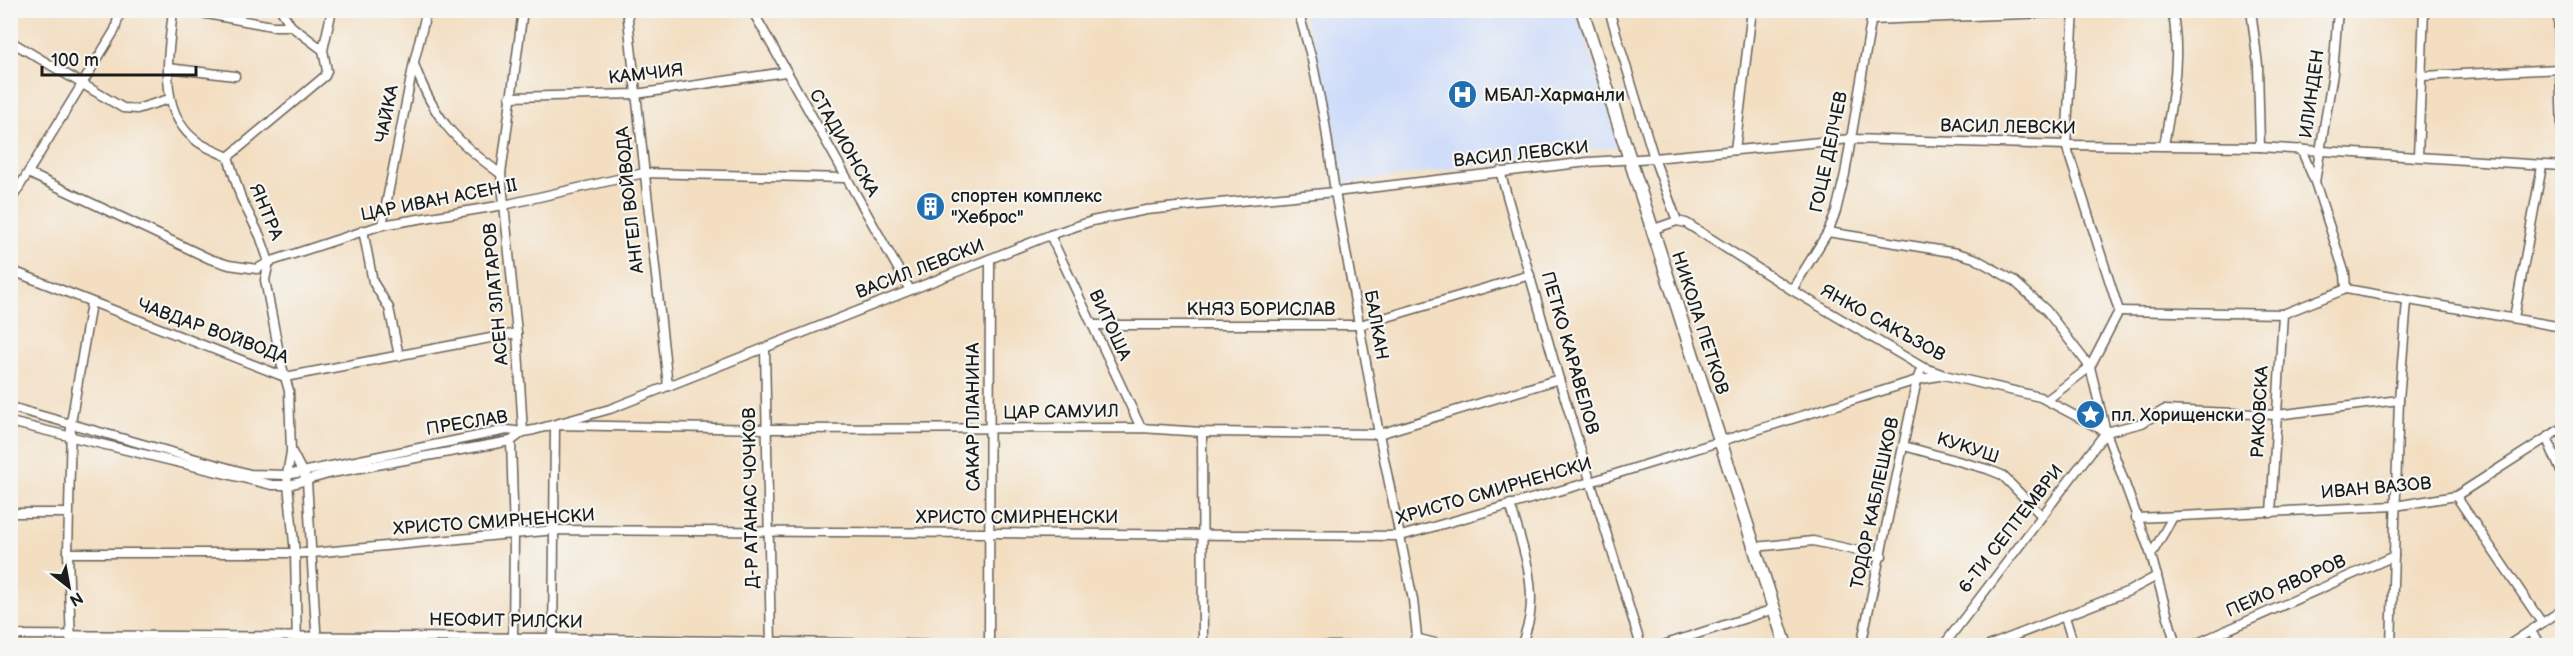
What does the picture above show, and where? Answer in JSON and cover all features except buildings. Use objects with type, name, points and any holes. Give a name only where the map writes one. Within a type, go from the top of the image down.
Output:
[{"type":"street","points":[[10,18],[14,10]]},
{"type":"street","points":[[10,202],[115,30],[120,10]]},
{"type":"street","points":[[173,10],[168,68],[170,99],[191,136],[228,156],[319,81],[327,71],[323,50],[332,10]]},
{"type":"street","points":[[185,10],[272,26],[291,26]]},
{"type":"street","points":[[281,10],[291,26],[323,50]]},
{"type":"street","name":"ЧАЙКА","points":[[382,225],[414,62],[427,10]]},
{"type":"street","name":"АСЕН ЗЛАТАРОВ","points":[[523,10],[501,174],[517,333],[523,432]]},
{"type":"street","name":"АНГЕЛ ВОЙВОДА","points":[[627,10],[668,386]]},
{"type":"street","name":"СТАДИОНСКА","points":[[752,10],[844,178],[909,290]]},
{"type":"street","name":"БАЛКАН","points":[[1298,10],[1312,60],[1379,434],[1413,600],[1417,642]]},
{"type":"street","name":"НИКОЛА ПЕТКОВ","points":[[1582,10],[1786,645]]},
{"type":"street","points":[[1609,10],[1654,158],[1677,221],[1651,230]]},
{"type":"street","points":[[1735,150],[1752,10]]},
{"type":"street","name":"ГОЦЕ ДЕЛЧЕВ","points":[[1792,290],[1828,232],[1845,174],[1873,10]]},
{"type":"street","points":[[2164,145],[2177,63],[2172,10]]},
{"type":"street","points":[[2251,10],[2258,65],[2260,147]]},
{"type":"street","name":"ИЛИНДЕН","points":[[2315,182],[2333,73],[2338,10]]},
{"type":"street","points":[[2418,156],[2424,10]]},
{"type":"street","points":[[2558,10],[2562,131]]},
{"type":"street","points":[[1871,20],[2074,11],[2066,145],[2119,311],[2090,367],[2047,400]]},
{"type":"street","points":[[10,41],[123,108],[137,109],[170,99]]},
{"type":"street","points":[[414,62],[429,102],[440,120],[484,162],[501,174]]},
{"type":"street","points":[[168,68],[235,76]]},
{"type":"street","points":[[2423,76],[2560,69]]},
{"type":"street","name":"КАМЧИЯ","points":[[510,97],[636,94],[785,72]]},
{"type":"street","name":"ВАСИЛ ЛЕВСКИ","points":[[523,432],[610,409],[765,350],[1050,235],[1092,221],[1146,210],[1335,192],[1500,171],[1851,139],[2260,147],[2542,166],[2562,165]]},
{"type":"street","name":"ИЛИНДЕН","points":[[2301,149],[2315,182],[2345,274],[2346,289]]},
{"type":"street","name":"ЯНТРА","points":[[228,156],[241,198],[260,236],[268,262],[265,280],[289,391],[291,452]]},
{"type":"street","points":[[2514,318],[2542,166]]},
{"type":"street","name":"ПЕТКО КАРАВЕЛОВ","points":[[1500,171],[1559,379],[1641,645]]},
{"type":"street","name":"ЦАР ИВАН АСЕН II","points":[[28,173],[210,259],[229,266],[257,270],[268,262],[382,225],[504,205],[644,173],[844,178]]},
{"type":"street","name":"ЯНКО САКЪЗОВ","points":[[1677,221],[1686,223],[1792,290],[1922,367],[1944,375],[2047,400],[2106,432]]},
{"type":"street","points":[[363,230],[373,282],[389,308],[399,356]]},
{"type":"street","points":[[1828,232],[1957,253],[1974,258],[1997,270],[2031,295],[2046,310],[2090,367],[2106,432],[2151,555],[2176,645]]},
{"type":"street","name":"ВИТОША","points":[[1050,235],[1141,428]]},
{"type":"street","name":"САКАР ПЛАНИНА","points":[[989,645],[990,260]]},
{"type":"street","name":"ЧАВДАР ВОЙВОДА","points":[[10,270],[285,377],[517,333]]},
{"type":"street","name":"КНЯЗ БОРИСЛАВ","points":[[1092,325],[1360,325],[1530,275]]},
{"type":"street","points":[[2119,311],[2283,314],[2346,289],[2562,327]]},
{"type":"street","points":[[2391,645],[2395,506],[2407,301]]},
{"type":"street","points":[[71,645],[68,554],[70,439],[91,303]]},
{"type":"street","name":"РАКОВСКА","points":[[2271,513],[2283,314]]},
{"type":"street","name":"Д-Р АТАНАС ЧОЧКОВ","points":[[765,350],[771,644]]},
{"type":"street","name":"ТОДОР КАБЛЕШКОВ","points":[[1861,645],[1882,556],[1917,380],[1922,367]]},
{"type":"street","name":"ХРИСТО СМИРНЕНСКИ","points":[[68,554],[312,553],[555,530],[1401,536],[1590,482],[1917,380],[1944,375]]},
{"type":"street","name":"ЦАР САМУИЛ","points":[[555,425],[767,429],[1141,428],[1202,432],[1379,434],[1559,379]]},
{"type":"street","points":[[2106,432],[2142,423],[2164,410],[2277,415],[2400,400]]},
{"type":"street","name":"ПРЕСЛАВ","points":[[10,406],[250,474],[287,475],[507,430],[523,432]]},
{"type":"street","name":"ПРЕСЛАВ","points":[[10,422],[70,439],[272,486],[290,485],[332,473],[511,441],[523,432]]},
{"type":"street","points":[[553,642],[555,425]]},
{"type":"street","name":"ИВАН ВАЗОВ","points":[[2136,518],[2395,506],[2456,496],[2562,428]]},
{"type":"street","points":[[1202,432],[1203,645]]},
{"type":"street","name":"6-ТИ СЕПТЕМВРИ","points":[[1942,645],[2106,432]]},
{"type":"street","points":[[2547,439],[2562,474]]},
{"type":"street","points":[[511,441],[514,534],[513,638]]},
{"type":"street","name":"КУКУШ","points":[[1904,446],[2002,475],[2042,516]]},
{"type":"street","points":[[291,452],[307,481],[317,641]]},
{"type":"street","points":[[291,452],[287,475],[290,485],[295,553],[297,641]]},
{"type":"street","points":[[2456,496],[2542,623]]},
{"type":"street","points":[[1510,504],[1527,565],[1531,589],[1530,614],[1522,645]]},
{"type":"street","points":[[10,513],[68,513]]},
{"type":"street","points":[[2151,555],[2173,517]]},
{"type":"street","points":[[1755,548],[1813,541],[1882,556]]},
{"type":"street","name":"ПЕЙО ЯВОРОВ","points":[[2192,645],[2394,556]]},
{"type":"street","points":[[1988,645],[2129,591],[2157,576]]},
{"type":"street","points":[[1660,645],[1774,609]]},
{"type":"street","points":[[2507,645],[2562,610]]},
{"type":"street","points":[[2065,617],[2074,645]]},
{"type":"street","points":[[2530,631],[2542,645]]},
{"type":"street","name":"НЕОФИТ РИЛСКИ","points":[[10,635],[297,641],[513,638],[553,642],[1002,645]]},
{"type":"street","points":[[1417,642],[1446,645]]},
{"type":"street","points":[[1281,645],[1358,645]]},
{"type":"street","points":[[1429,645],[1446,645]]},
{"type":"shaded area","name":"МБАЛ-Харманли","points":[[1306,10],[1577,11],[1620,146],[1340,184],[1312,43],[1303,12]]},
{"type":"place","name":"МБАЛ-Харманли","points":[[1463,95]]},
{"type":"place","name":"спортен комплекс \"Хеброс\"","points":[[930,206]]},
{"type":"place","name":"пл. Хорищенски","points":[[2090,415]]}]
